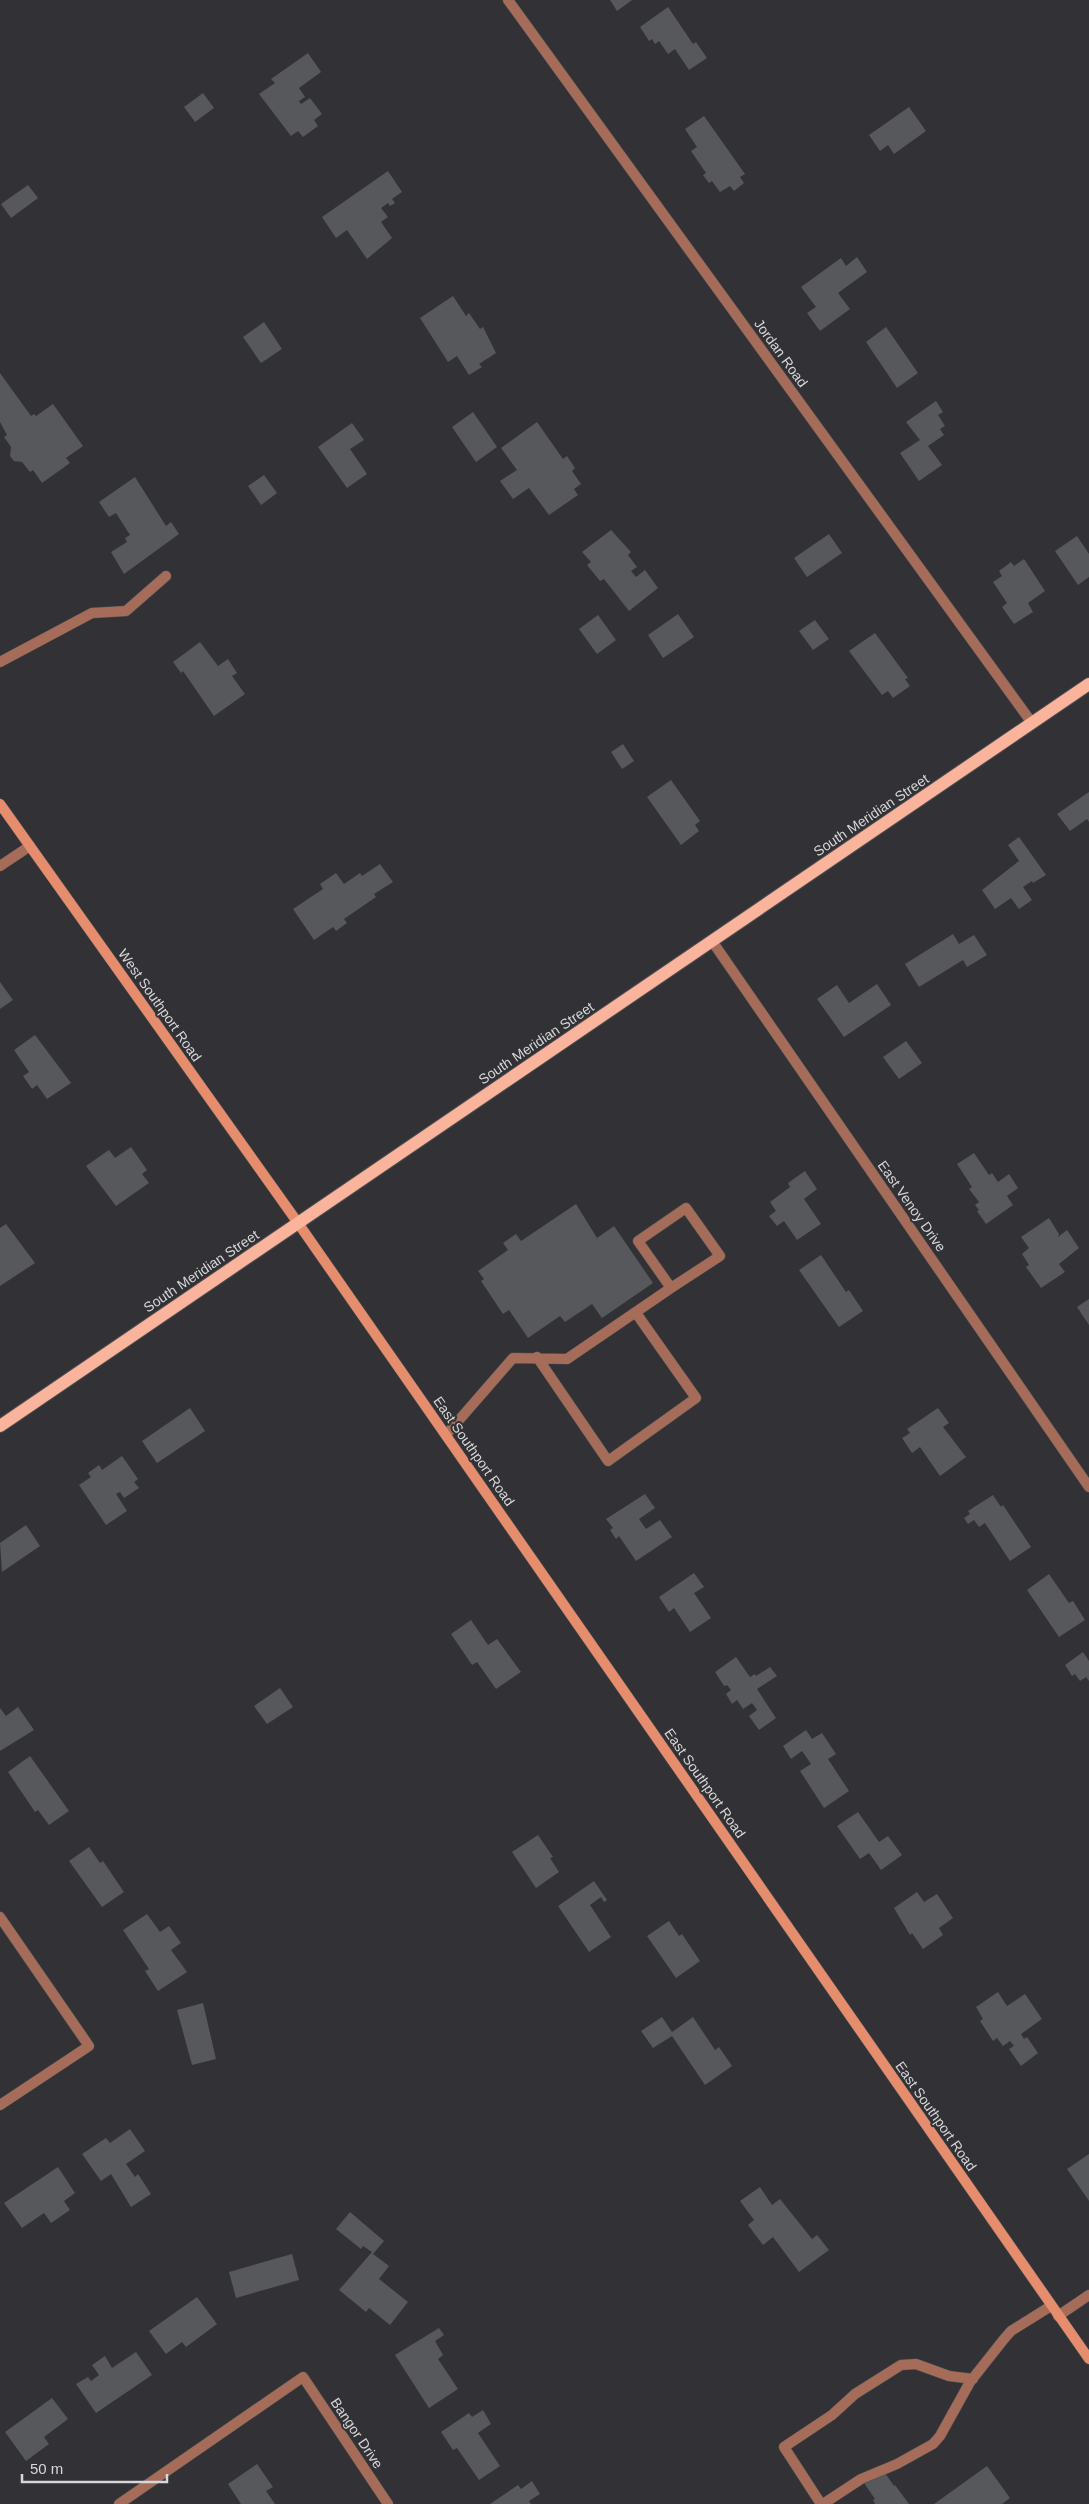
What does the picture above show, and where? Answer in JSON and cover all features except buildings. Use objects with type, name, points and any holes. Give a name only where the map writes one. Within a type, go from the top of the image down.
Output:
[{"type":"main road","name":"South Meridian Street","points":[[0,1426],[1089,684]]},
{"type":"main road","name":"West Southport Road","points":[[0,804],[298,1223]]},
{"type":"main road","name":"East Southport Road","points":[[298,1223],[1089,2359]]},
{"type":"street","name":"Jordan Road","points":[[508,0],[1032,723]]},
{"type":"street","points":[[0,662],[92,613],[126,612],[166,576]]},
{"type":"street","points":[[0,866],[30,846]]},
{"type":"street","name":"East Venoy Drive","points":[[712,941],[1089,1487]]},
{"type":"street","points":[[446,1434],[513,1358],[567,1359],[720,1256],[686,1208],[638,1241],[671,1288]]},
{"type":"street","points":[[537,1357],[608,1461],[696,1398],[636,1313]]},
{"type":"street","points":[[0,1917],[89,2046],[0,2105]]},
{"type":"street","points":[[1058,2316],[1089,2295]]},
{"type":"street","points":[[973,2379],[949,2376],[916,2364],[901,2365],[855,2394],[832,2415],[784,2447],[822,2504],[861,2479],[897,2464],[933,2444],[940,2436],[973,2379],[1011,2331],[1051,2306]]},
{"type":"street","name":"Bangor Drive","points":[[119,2504],[304,2377],[388,2504]]}]
